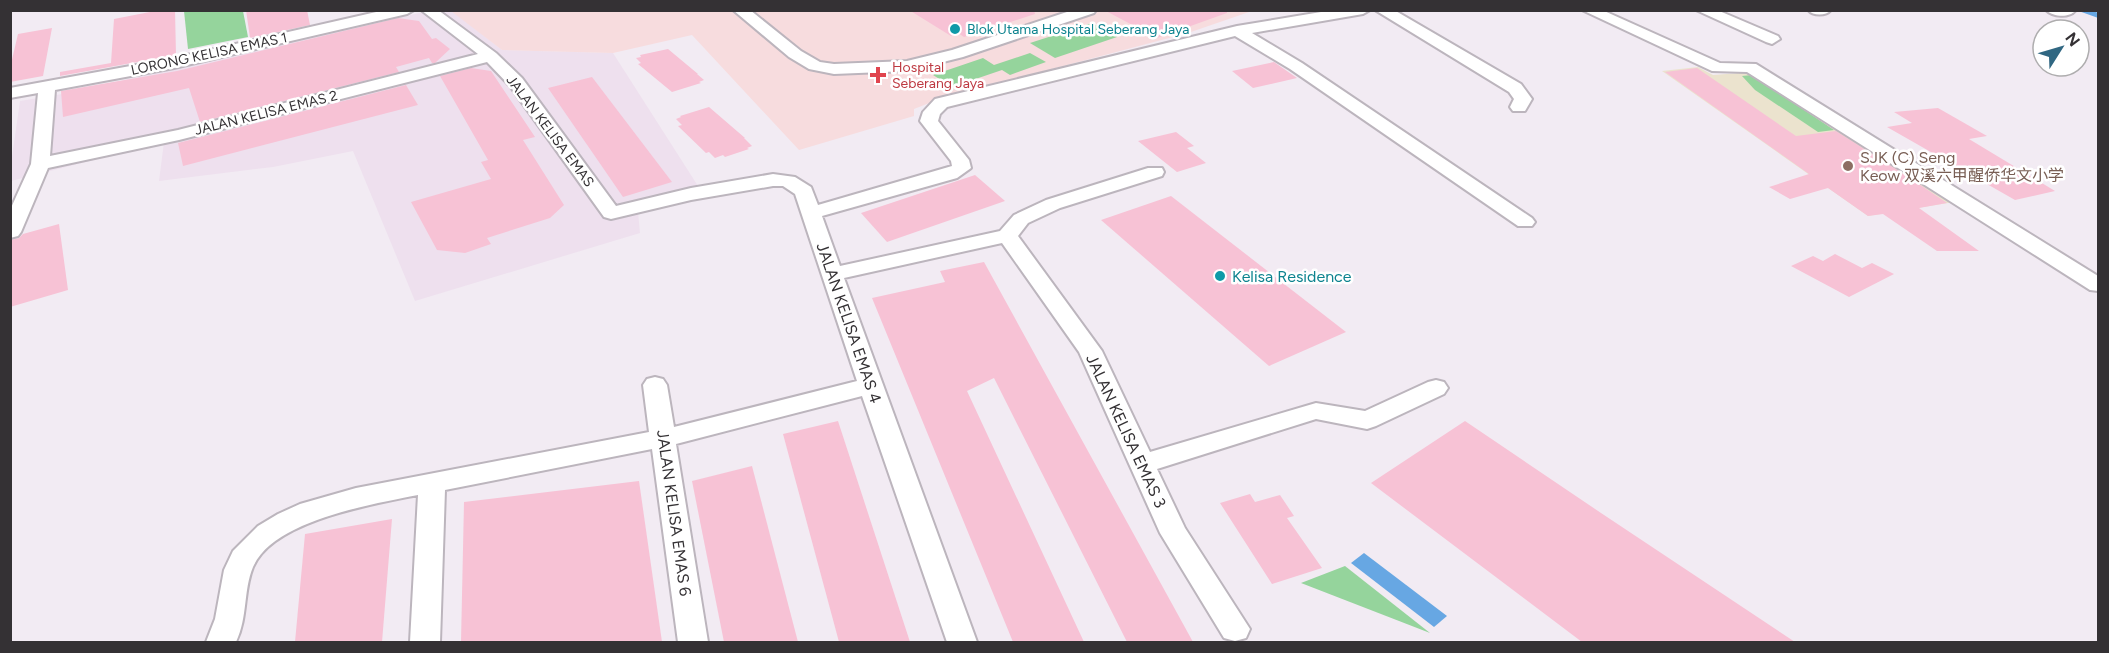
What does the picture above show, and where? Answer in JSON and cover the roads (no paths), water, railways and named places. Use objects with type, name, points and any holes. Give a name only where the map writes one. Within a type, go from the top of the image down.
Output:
[{"type":"street","name":"LORONG KELISA EMAS 1","points":[[10,93],[174,63],[407,10]]},
{"type":"street","name":"JALAN KELISA EMAS","points":[[428,10],[490,56],[516,82],[611,213]]},
{"type":"street","points":[[740,10],[795,54],[815,66],[834,69],[907,66],[957,54],[1089,10]]},
{"type":"street","points":[[810,213],[950,174],[962,168],[960,160],[930,121],[932,112],[941,103],[1237,31],[1363,10]]},
{"type":"street","points":[[1382,10],[1515,88],[1523,99],[1519,107]]},
{"type":"street","points":[[1589,10],[1718,68],[1750,67],[2098,285]]},
{"type":"street","points":[[1703,10],[1772,39]]},
{"type":"street","points":[[1815,10],[1824,10]]},
{"type":"street","points":[[2054,10],[2068,11]]},
{"type":"street","points":[[1237,31],[1296,66],[1525,222]]},
{"type":"street","name":"JALAN KELISA EMAS 2","points":[[40,164],[179,135],[490,56]]},
{"type":"street","points":[[11,232],[40,164],[46,88]]},
{"type":"street","points":[[834,274],[1007,236],[1021,219],[1053,204],[1155,172]]},
{"type":"street","name":"JALAN KELISA EMAS 4","points":[[611,213],[691,194],[773,180],[788,181],[804,191],[810,213],[834,274],[870,386],[962,642]]},
{"type":"street","name":"JALAN KELISA EMAS 3","points":[[1007,236],[1090,351],[1174,533],[1235,629]]},
{"type":"street","name":"JALAN KELISA EMAS 6","points":[[655,384],[693,642]]},
{"type":"street","points":[[222,642],[232,620],[235,581],[240,562],[248,550],[270,531],[329,505],[558,456],[663,438],[870,386]]},
{"type":"street","points":[[1142,464],[1316,411],[1367,420],[1436,388]]},
{"type":"street","points":[[425,642],[432,482]]},
{"type":"water","points":[[1364,553],[1447,616],[1434,627],[1351,563]]},
{"type":"waterway","points":[[2083,10],[2097,15]]},
{"type":"place","name":"Blok Utama Hospital Seberang Jaya","points":[[955,29]]},
{"type":"place","name":"Hospital Seberang Jaya","points":[[878,75]]},
{"type":"place","name":"SJK (C) Seng Keow 双溪六甲醒侨华文小学","points":[[1848,166]]},
{"type":"place","name":"Kelisa Residence","points":[[1220,276]]}]
